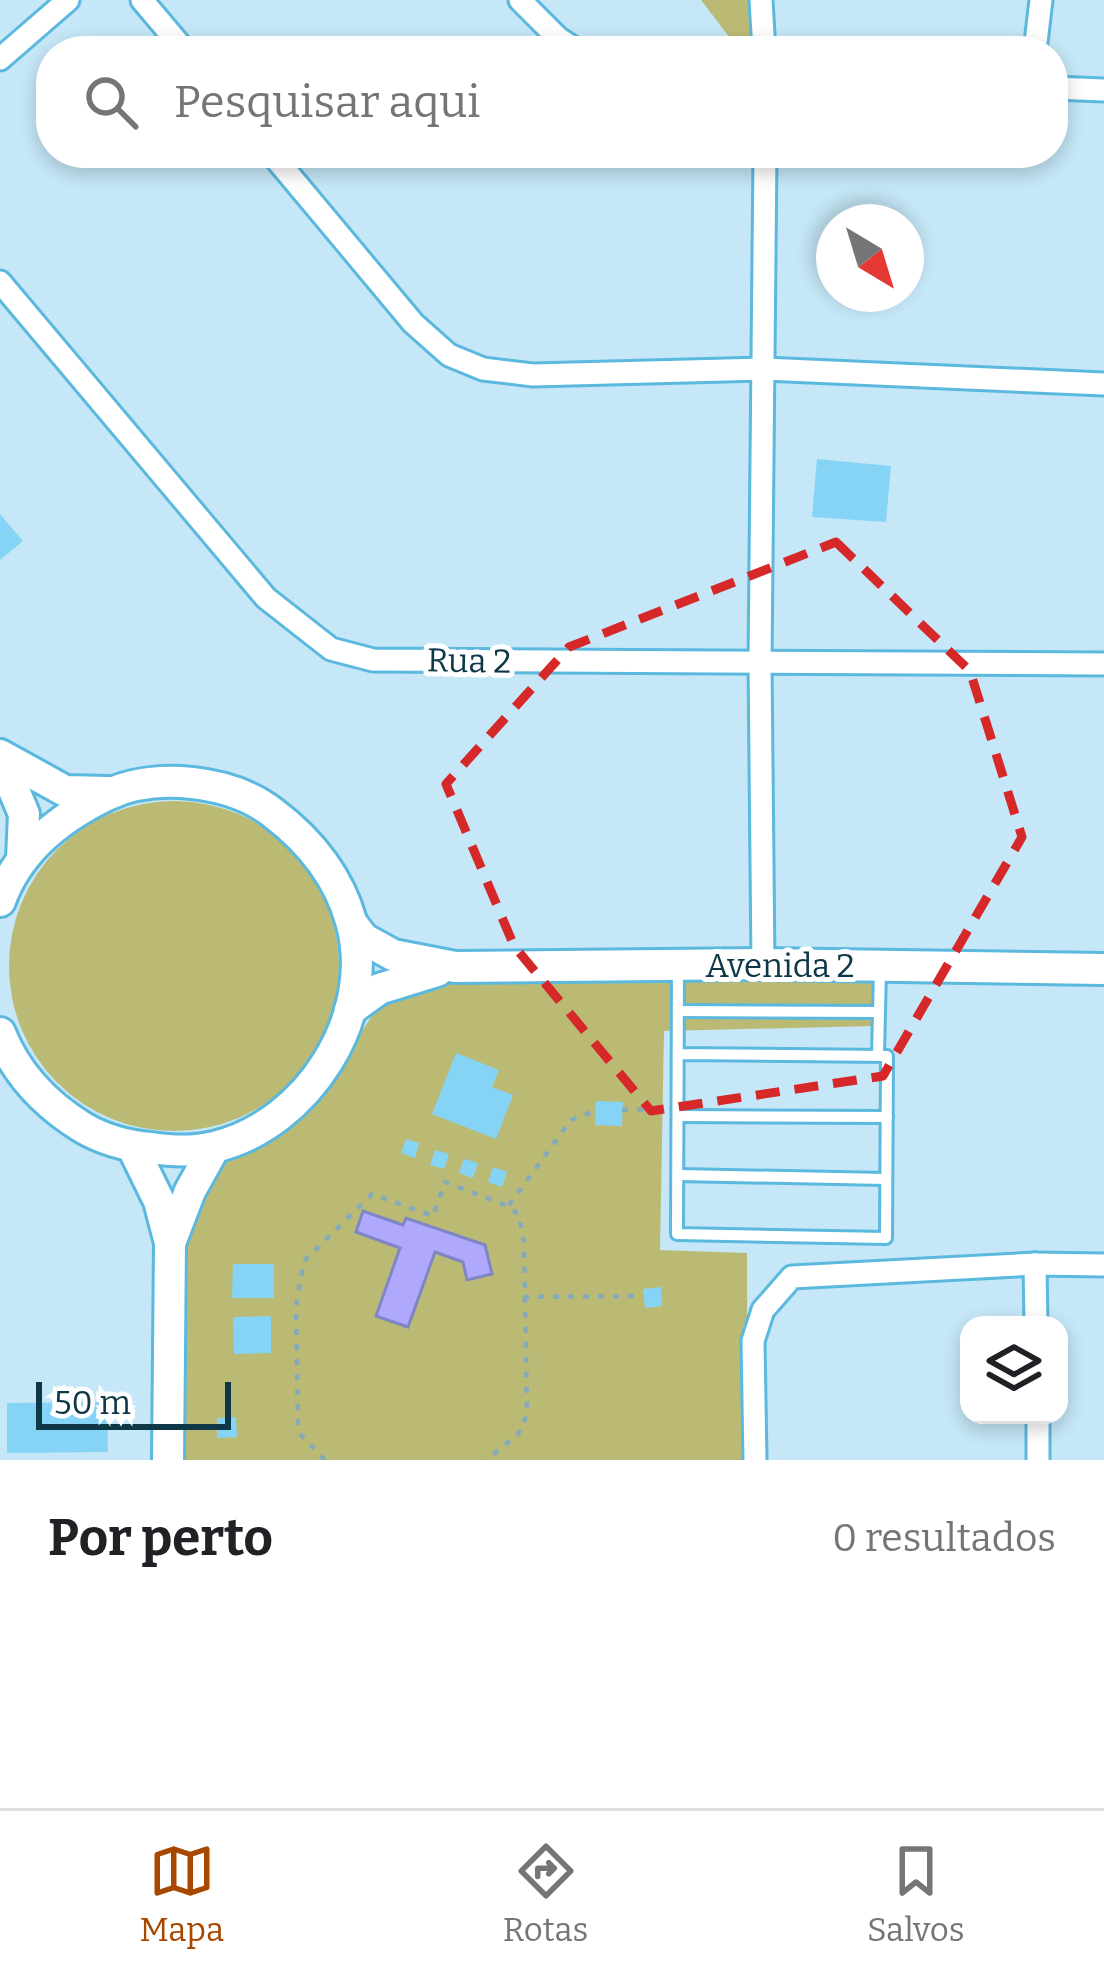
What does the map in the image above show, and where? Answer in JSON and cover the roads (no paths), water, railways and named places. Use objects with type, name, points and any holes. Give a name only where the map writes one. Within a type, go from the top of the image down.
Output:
[{"type":"street","points":[[0,59],[68,0]]},
{"type":"street","points":[[142,0],[172,36]]},
{"type":"street","points":[[520,0],[556,36]]},
{"type":"street","points":[[761,0],[763,36]]},
{"type":"street","points":[[1037,36],[1041,0]]},
{"type":"street","points":[[1068,89],[1104,90]]},
{"type":"street","points":[[284,168],[413,323],[449,355],[483,369],[533,375],[764,370],[1104,384]]},
{"type":"street","points":[[763,964],[760,663],[766,168]]},
{"type":"street","name":"Rua 2","points":[[0,282],[266,598],[332,649],[374,660],[1104,664]]},
{"type":"street","points":[[0,756],[65,791],[113,792],[165,782],[218,787],[267,808],[308,841],[338,884],[353,925],[356,971],[350,1010],[337,1047],[314,1082],[284,1112],[214,1148],[132,1146],[93,1134],[59,1113],[30,1085],[0,1033]]},
{"type":"street","points":[[0,756],[24,814],[22,859]]},
{"type":"street","points":[[0,901],[22,859],[62,818],[113,792]]},
{"type":"street","points":[[353,925],[364,939],[393,956],[455,967]]},
{"type":"street","name":"Avenida 2","points":[[455,967],[763,964],[1104,969]]},
{"type":"street","points":[[350,1010],[397,981],[455,967]]},
{"type":"street","points":[[132,1146],[159,1201],[170,1243],[168,1460]]},
{"type":"street","points":[[170,1243],[190,1191],[214,1148]]},
{"type":"street","points":[[1035,1264],[1036,1316]]},
{"type":"street","points":[[754,1460],[754,1341],[763,1310],[792,1277],[1104,1264]]},
{"type":"street","points":[[1038,1424],[1039,1460]]},
{"type":"lane","points":[[678,966],[677,1234],[886,1238],[887,1056],[678,1054]]},
{"type":"lane","points":[[878,1055],[880,966]]},
{"type":"lane","points":[[678,1011],[879,1012]]},
{"type":"lane","points":[[678,1112],[887,1117]]},
{"type":"lane","points":[[678,1175],[886,1179]]}]
